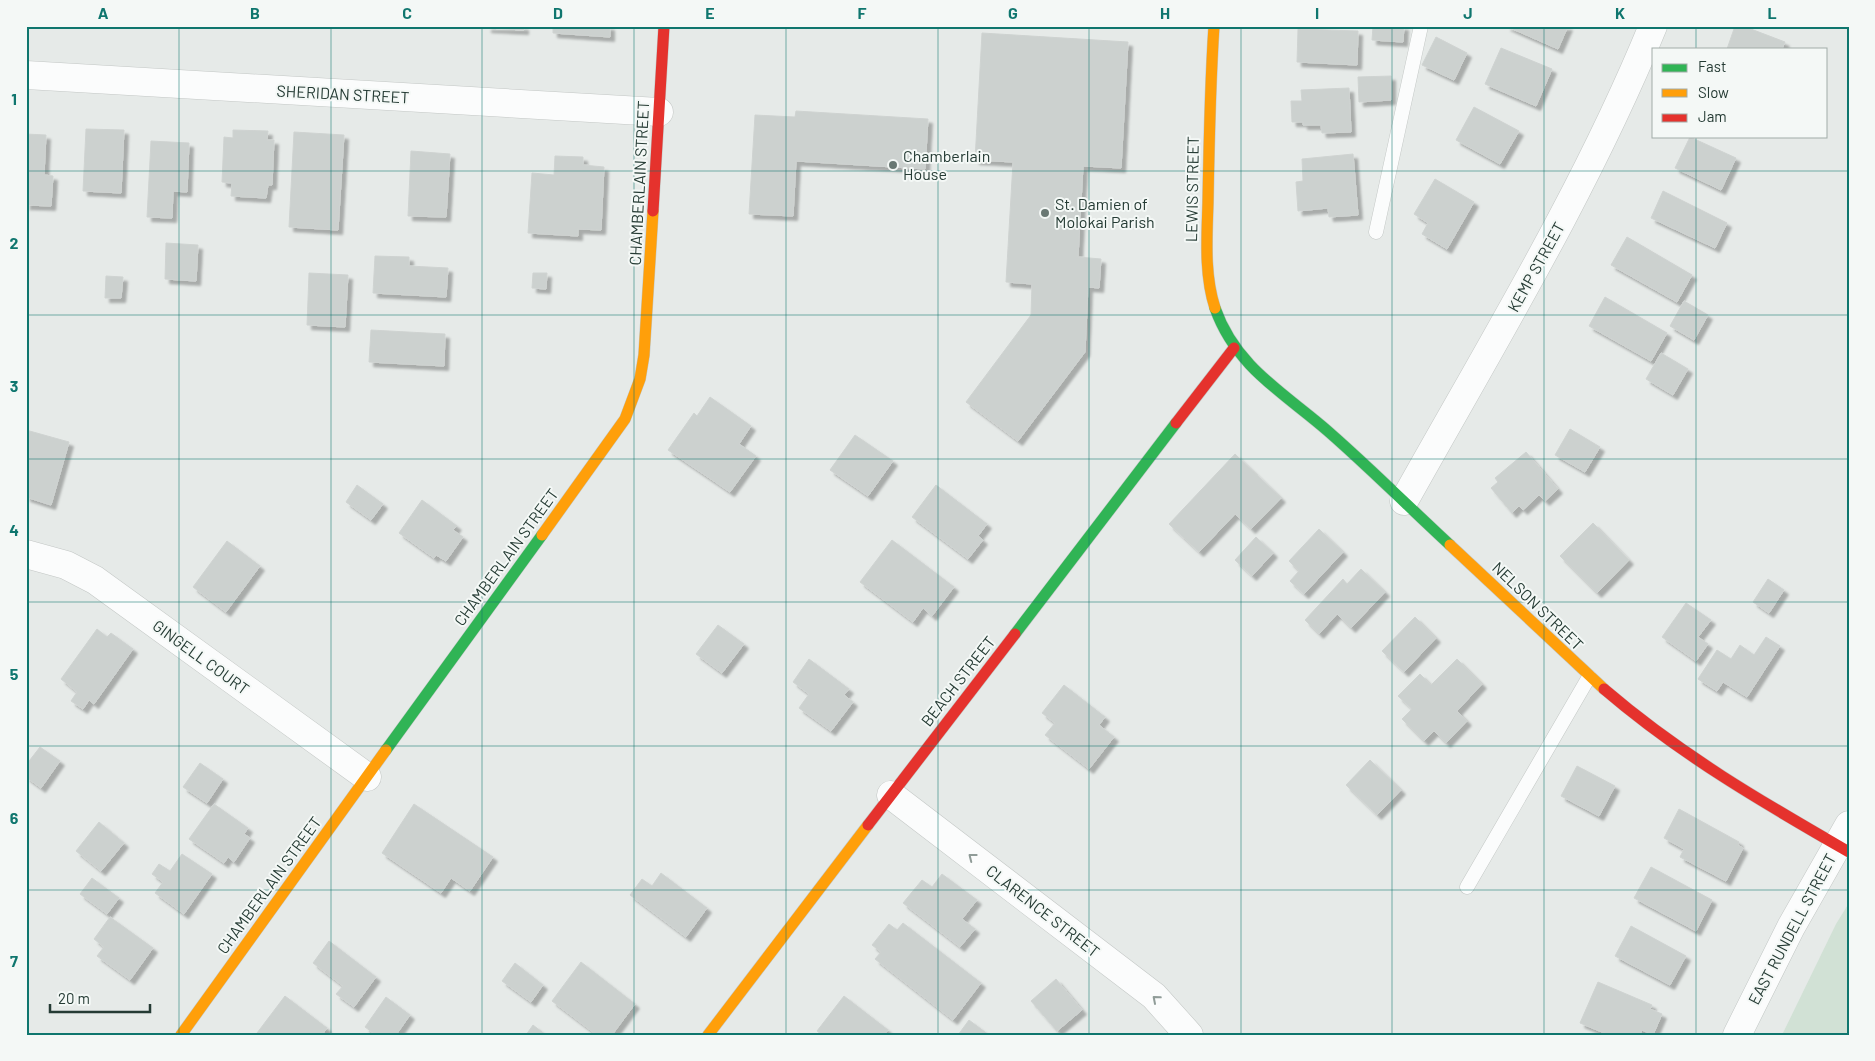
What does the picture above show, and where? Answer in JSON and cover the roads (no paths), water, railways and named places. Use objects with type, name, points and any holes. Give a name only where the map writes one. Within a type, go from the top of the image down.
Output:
[{"type":"street","name":"CHAMBERLAIN STREET","points":[[181,1035],[617,432],[631,406],[640,379],[644,355],[664,26]]},
{"type":"street","name":"LEWIS STREET","points":[[1214,26],[1208,179],[1208,267],[1214,305],[1223,328],[1234,348]]},
{"type":"street","name":"KEMP STREET","points":[[1404,501],[1537,266],[1588,170],[1621,102],[1653,26]]},
{"type":"street","name":"SHERIDAN STREET","points":[[26,75],[659,112]]},
{"type":"street","name":"NELSON STREET","points":[[1234,348],[1262,380],[1318,422],[1589,677],[1662,736],[1724,780],[1794,822],[1845,840]]},
{"type":"street","name":"BEACH STREET","points":[[708,1035],[1234,348]]},
{"type":"street","name":"GINGELL COURT","points":[[26,554],[66,565],[95,580],[367,777]]},
{"type":"street","name":"CLARENCE STREET","points":[[891,795],[1149,993],[1162,1004],[1189,1035]]},
{"type":"street","name":"EAST RUNDELL STREET","points":[[1737,1035],[1791,927],[1845,840]]},
{"type":"lane","points":[[1376,232],[1421,26]]},
{"type":"lane","points":[[1467,887],[1589,677]]},
{"type":"place","name":"Chamberlain House","points":[[893,165]]},
{"type":"place","name":"St. Damien of Molokai Parish","points":[[1045,213]]}]
